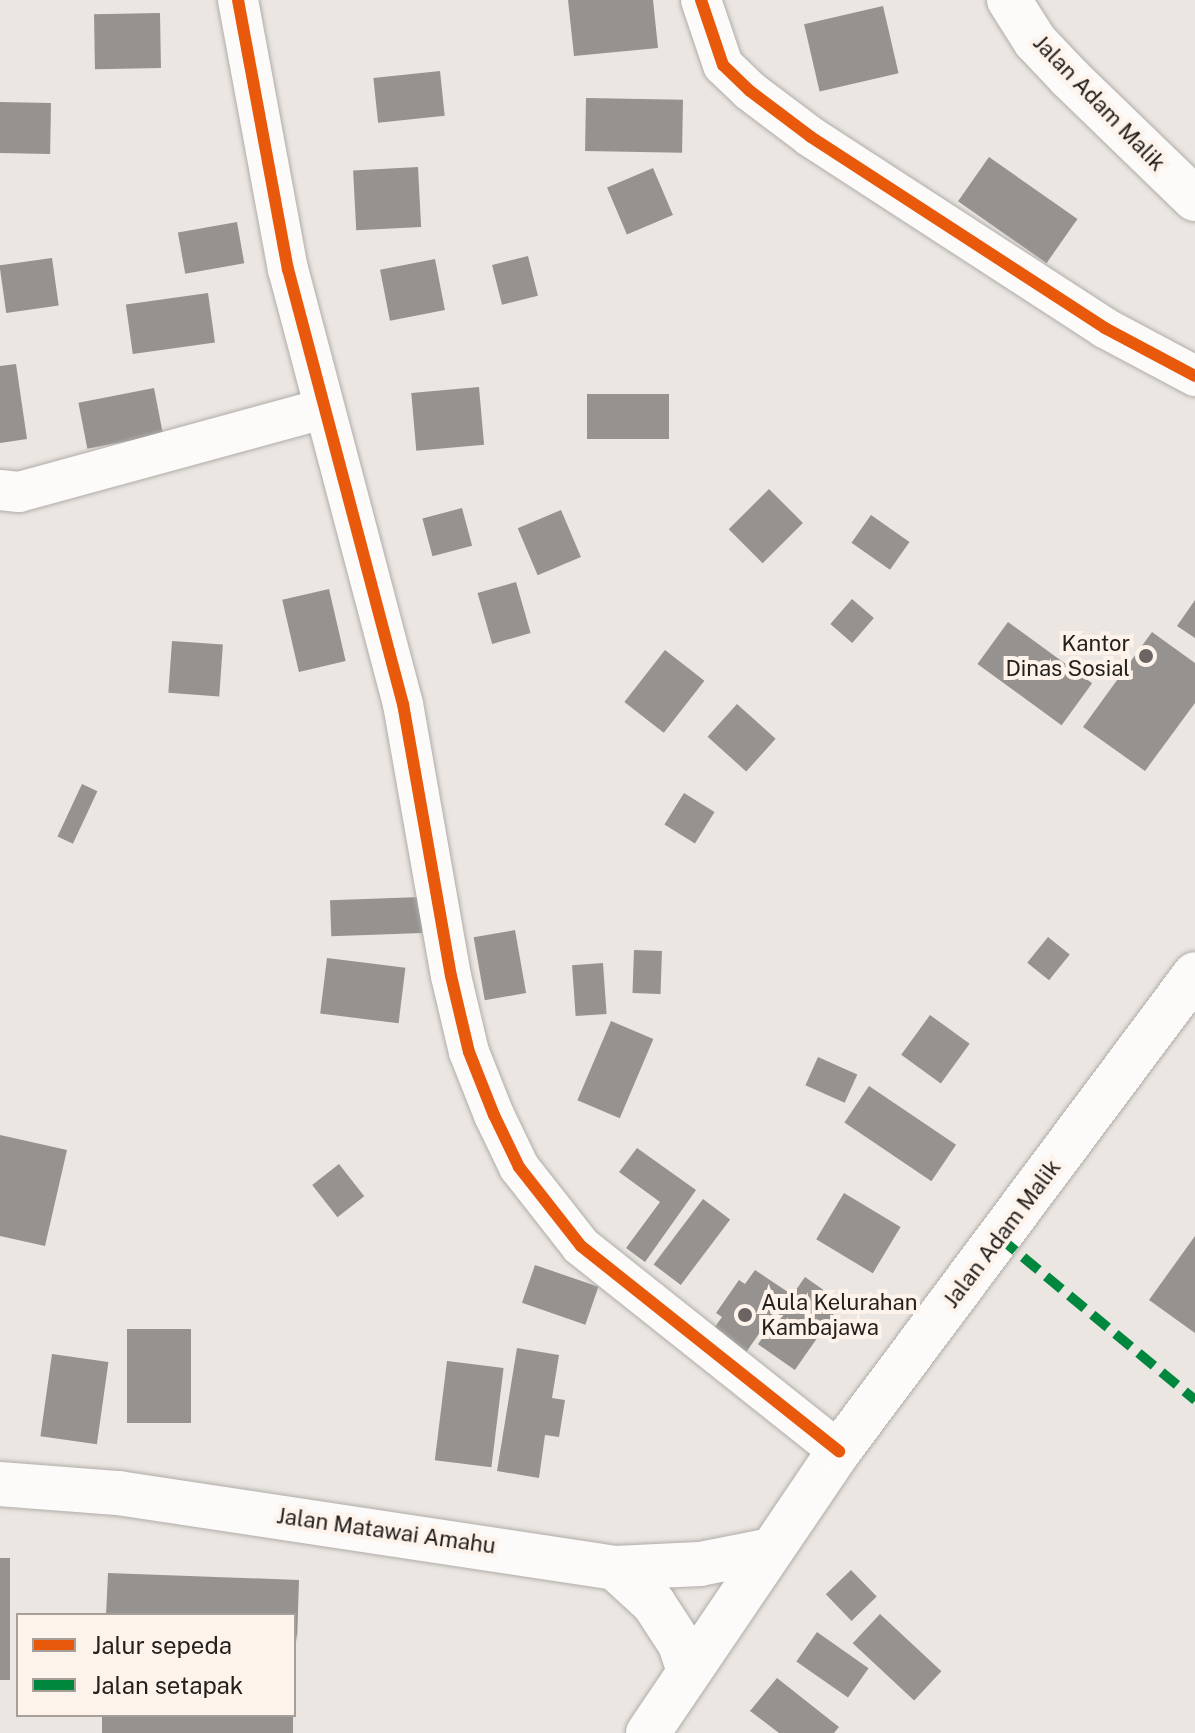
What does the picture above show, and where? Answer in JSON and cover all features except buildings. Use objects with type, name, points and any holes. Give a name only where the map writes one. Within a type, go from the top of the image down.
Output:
[{"type":"highway","name":"Jalan Adam Malik","points":[[1009,0],[1061,69],[1195,199]]},
{"type":"highway","name":"Jalan Adam Malik","points":[[648,1733],[688,1668],[839,1451],[1195,974]]},
{"type":"highway","name":"Jalan Matawai Amahu","points":[[0,1484],[149,1497],[615,1568],[700,1564],[771,1550]]},
{"type":"highway","points":[[615,1568],[654,1604],[680,1644],[688,1668]]},
{"type":"street","points":[[238,0],[288,269],[403,704],[469,1052],[519,1167],[581,1246],[839,1451]]},
{"type":"street","points":[[701,0],[723,65],[750,91],[1105,328],[1195,376]]},
{"type":"street","points":[[0,490],[19,492],[323,409]]},
{"type":"marked path","points":[[1000,1238],[1195,1400]]},
{"type":"cycle path","points":[[238,0],[288,269],[403,704],[451,976],[469,1052],[494,1115],[519,1167],[581,1246],[839,1451]]},
{"type":"cycle path","points":[[701,0],[723,65],[750,91],[811,137],[1105,328],[1195,376]]},
{"type":"place","name":"Kantor Dinas Sosial","points":[[1146,656]]},
{"type":"place","name":"Aula Kelurahan Kambajawa","points":[[745,1315]]}]
